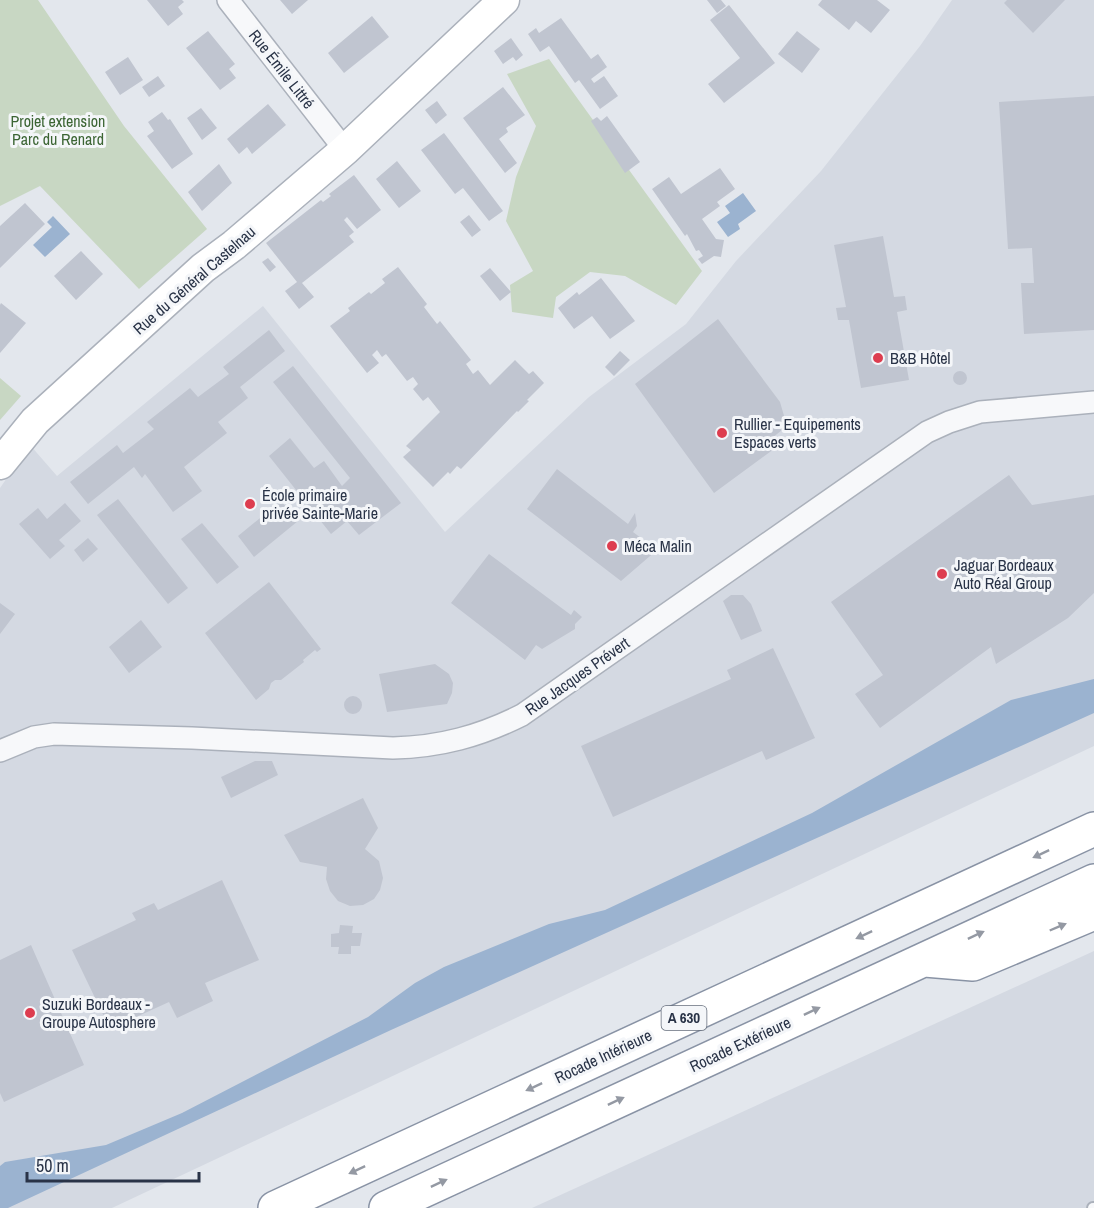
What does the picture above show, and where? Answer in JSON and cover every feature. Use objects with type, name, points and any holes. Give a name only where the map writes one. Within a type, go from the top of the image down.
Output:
[{"type":"highway","name":"Rocade Intérieure","points":[[275,1208],[1094,829]]},
{"type":"highway","name":"Rocade Extérieure","points":[[386,1208],[1094,881]]},
{"type":"highway","points":[[923,960],[973,964],[1094,913]]},
{"type":"street","name":"Rue Émile Littré","points":[[228,0],[341,144]]},
{"type":"street","name":"Rue du Général Castelnau","points":[[0,464],[35,421],[341,144],[394,103],[504,0]]},
{"type":"street","name":"Rue du Général Castelnau","points":[[0,440],[33,397],[292,173],[341,144]]},
{"type":"street","name":"Rue Jacques Prévert","points":[[0,752],[12,744],[54,734],[393,748],[416,747],[480,734],[522,715],[927,432],[980,412],[1094,402]]},
{"type":"shaded area","points":[[952,0],[1094,0],[1094,746],[112,1208],[0,1208],[0,488],[30,445],[57,476],[263,306],[445,532],[589,397],[686,324],[736,261],[821,171],[920,46]]},
{"type":"shaded area","points":[[1094,951],[1094,1208],[532,1208]]},
{"type":"green space","name":"Projet extension Parc du Renard","points":[[0,0],[38,0],[124,126],[207,229],[139,289],[40,186],[0,206]]},
{"type":"green space","points":[[549,59],[702,271],[676,305],[625,276],[590,272],[556,297],[553,318],[512,312],[510,285],[533,271],[506,221],[516,177],[536,126],[507,74]]},
{"type":"green space","points":[[0,378],[21,396],[0,420]]},
{"type":"water","points":[[743,193],[756,211],[738,224],[740,229],[728,237],[717,222],[730,213],[725,206]]},
{"type":"water","points":[[53,216],[70,234],[45,257],[33,245],[52,227],[47,222]]},
{"type":"water","points":[[1094,679],[1094,713],[391,1030],[8,1208],[0,1208],[0,1166],[5,1162],[106,1145],[182,1113],[368,1017],[415,983],[444,967],[549,924],[605,910],[812,813],[1011,700]]},
{"type":"building","points":[[147,0],[182,0],[184,2],[178,7],[183,14],[168,26]]},
{"type":"building","points":[[280,0],[308,0],[292,14]]},
{"type":"building","points":[[707,0],[721,0],[726,6],[717,13]]},
{"type":"building","points":[[822,0],[877,0],[890,10],[871,33],[856,21],[849,30],[818,5]]},
{"type":"building","points":[[1007,0],[1065,0],[1033,33],[1004,3]]},
{"type":"building","points":[[729,5],[775,63],[724,103],[708,84],[740,58],[710,20]]},
{"type":"building","points":[[372,16],[389,37],[344,73],[328,53]]},
{"type":"building","points":[[561,18],[591,59],[598,54],[607,67],[591,79],[594,83],[604,76],[618,96],[600,109],[579,80],[575,83],[549,46],[540,52],[528,34],[536,28],[539,33]]},
{"type":"building","points":[[208,31],[235,64],[229,69],[236,78],[220,90],[186,48]]},
{"type":"building","points":[[797,31],[820,49],[802,73],[778,54]]},
{"type":"building","points":[[511,38],[523,55],[516,61],[513,57],[503,64],[494,51]]},
{"type":"building","points":[[128,57],[143,80],[120,95],[105,72]]},
{"type":"building","points":[[158,76],[165,86],[149,97],[142,87]]},
{"type":"building","points":[[503,87],[525,115],[506,128],[508,132],[499,139],[517,163],[505,173],[463,118]]},
{"type":"building","points":[[1094,96],[1094,330],[1024,334],[1021,283],[1034,283],[1032,248],[1008,249],[999,102]]},
{"type":"building","points":[[437,101],[447,115],[436,124],[425,110]]},
{"type":"building","points":[[268,104],[286,125],[252,154],[247,147],[239,154],[227,139]]},
{"type":"building","points":[[201,108],[217,128],[202,140],[187,118]]},
{"type":"building","points":[[162,112],[168,120],[170,119],[193,154],[172,169],[147,136],[154,131],[148,122]]},
{"type":"building","points":[[607,116],[640,162],[625,173],[591,121],[597,117],[601,121]]},
{"type":"building","points":[[444,133],[503,211],[489,221],[463,188],[455,194],[421,150]]},
{"type":"building","points":[[397,161],[421,191],[399,208],[376,179]]},
{"type":"building","points":[[219,164],[232,183],[202,211],[188,192]]},
{"type":"building","points":[[720,168],[735,189],[717,202],[720,206],[702,219],[716,239],[724,240],[721,257],[714,256],[702,264],[698,259],[703,256],[699,250],[696,251],[687,234],[685,236],[652,189],[669,177],[681,194]]},
{"type":"building","points":[[354,175],[381,210],[357,229],[347,217],[344,220],[354,232],[349,236],[354,242],[302,283],[314,297],[299,309],[285,291],[297,282],[266,243],[321,200],[323,202],[331,196],[329,194]]},
{"type":"building","points":[[25,203],[45,224],[0,268],[0,226]]},
{"type":"building","points":[[469,215],[481,230],[472,237],[460,222]]},
{"type":"building","points":[[883,236],[894,297],[905,296],[907,310],[897,312],[909,380],[861,388],[849,320],[838,320],[836,308],[846,307],[834,245]]},
{"type":"building","points":[[81,251],[103,274],[76,300],[54,276]]},
{"type":"building","points":[[268,258],[276,267],[270,272],[262,262]]},
{"type":"building","points":[[398,267],[427,304],[424,307],[437,324],[440,321],[471,360],[466,364],[473,374],[478,370],[490,385],[515,360],[529,374],[533,371],[544,383],[461,469],[457,466],[433,487],[403,457],[411,450],[406,446],[440,412],[428,397],[423,401],[413,389],[418,384],[413,377],[407,381],[386,354],[382,357],[377,350],[372,355],[379,363],[367,373],[330,326],[350,311],[348,308],[385,283],[382,279]]},
{"type":"building","points":[[490,268],[511,292],[500,301],[480,276]]},
{"type":"building","points":[[601,278],[635,321],[610,339],[592,316],[574,329],[558,308],[577,292],[579,295]]},
{"type":"building","points":[[1,303],[26,323],[0,353],[0,305]]},
{"type":"building","points":[[718,319],[780,402],[787,426],[772,438],[774,449],[714,493],[635,384]]},
{"type":"building","points":[[269,330],[285,351],[240,387],[248,398],[218,422],[227,433],[184,467],[202,491],[173,512],[145,474],[142,478],[134,467],[88,504],[70,482],[117,445],[123,453],[154,429],[147,422],[190,388],[198,397],[229,374],[223,367]]},
{"type":"building","points":[[620,351],[630,360],[614,376],[605,367]]},
{"type":"building","points":[[293,366],[401,503],[359,535],[347,521],[331,534],[269,456],[290,438],[314,468],[324,461],[342,486],[350,478],[273,382]]},
{"type":"building","points":[[957,371],[963,371],[967,378],[963,385],[957,385],[953,381],[953,375]]},
{"type":"building","points":[[557,469],[628,524],[635,513],[637,526],[633,532],[657,550],[621,581],[527,509]]},
{"type":"building","points":[[1009,475],[1032,505],[1094,495],[1094,593],[1068,618],[996,664],[991,647],[880,728],[855,694],[883,675],[831,602]]},
{"type":"building","points":[[118,499],[188,588],[168,604],[97,515]]},
{"type":"building","points":[[281,501],[298,521],[254,557],[238,536]]},
{"type":"building","points":[[65,503],[81,521],[59,540],[65,546],[50,559],[19,524],[38,508],[47,519]]},
{"type":"building","points":[[202,523],[239,567],[217,584],[181,539]]},
{"type":"building","points":[[88,538],[98,549],[83,562],[74,550]]},
{"type":"building","points":[[489,554],[571,615],[574,610],[582,617],[575,624],[575,629],[542,649],[536,645],[525,660],[451,603]]},
{"type":"building","points":[[269,582],[321,649],[317,652],[315,650],[281,680],[271,683],[269,689],[256,700],[205,633]]},
{"type":"building","points":[[731,595],[743,595],[751,604],[762,631],[741,640],[723,601]]},
{"type":"building","points":[[0,603],[15,614],[0,634]]},
{"type":"building","points":[[141,620],[162,647],[129,673],[109,647]]},
{"type":"building","points":[[773,648],[815,738],[766,760],[762,751],[613,817],[581,746],[731,679],[727,670]]},
{"type":"building","points":[[435,664],[449,674],[453,683],[447,704],[387,712],[379,674]]},
{"type":"building","points":[[349,696],[357,696],[362,701],[360,712],[349,714],[344,709],[344,701]]},
{"type":"building","points":[[255,761],[272,761],[278,775],[231,798],[221,777]]},
{"type":"building","points":[[363,798],[378,828],[365,849],[379,861],[383,878],[380,890],[374,899],[363,905],[350,906],[338,901],[330,891],[326,879],[327,867],[300,862],[284,835]]},
{"type":"building","points":[[222,880],[259,960],[205,983],[213,1001],[177,1018],[169,1002],[110,1029],[72,950],[136,920],[132,913],[154,903],[158,910]]},
{"type":"building","points":[[340,925],[353,926],[352,933],[362,933],[360,946],[351,946],[351,954],[338,954],[339,947],[331,947],[331,934],[339,933]]},
{"type":"building","name":"Suzuki Bordeaux - Groupe Autosphere","points":[[31,945],[84,1065],[4,1102],[0,1093],[0,960]]},
{"type":"place","name":"B&B Hôtel","points":[[878,358]]},
{"type":"place","name":"Rullier - Equipements Espaces verts","points":[[722,433]]},
{"type":"place","name":"École primaire privée Sainte-Marie","points":[[250,504]]},
{"type":"place","name":"Méca Malin","points":[[612,546]]},
{"type":"place","name":"Jaguar Bordeaux Auto Réal Group","points":[[942,574]]},
{"type":"place","name":"Suzuki Bordeaux - Groupe Autosphere","points":[[30,1013]]}]
